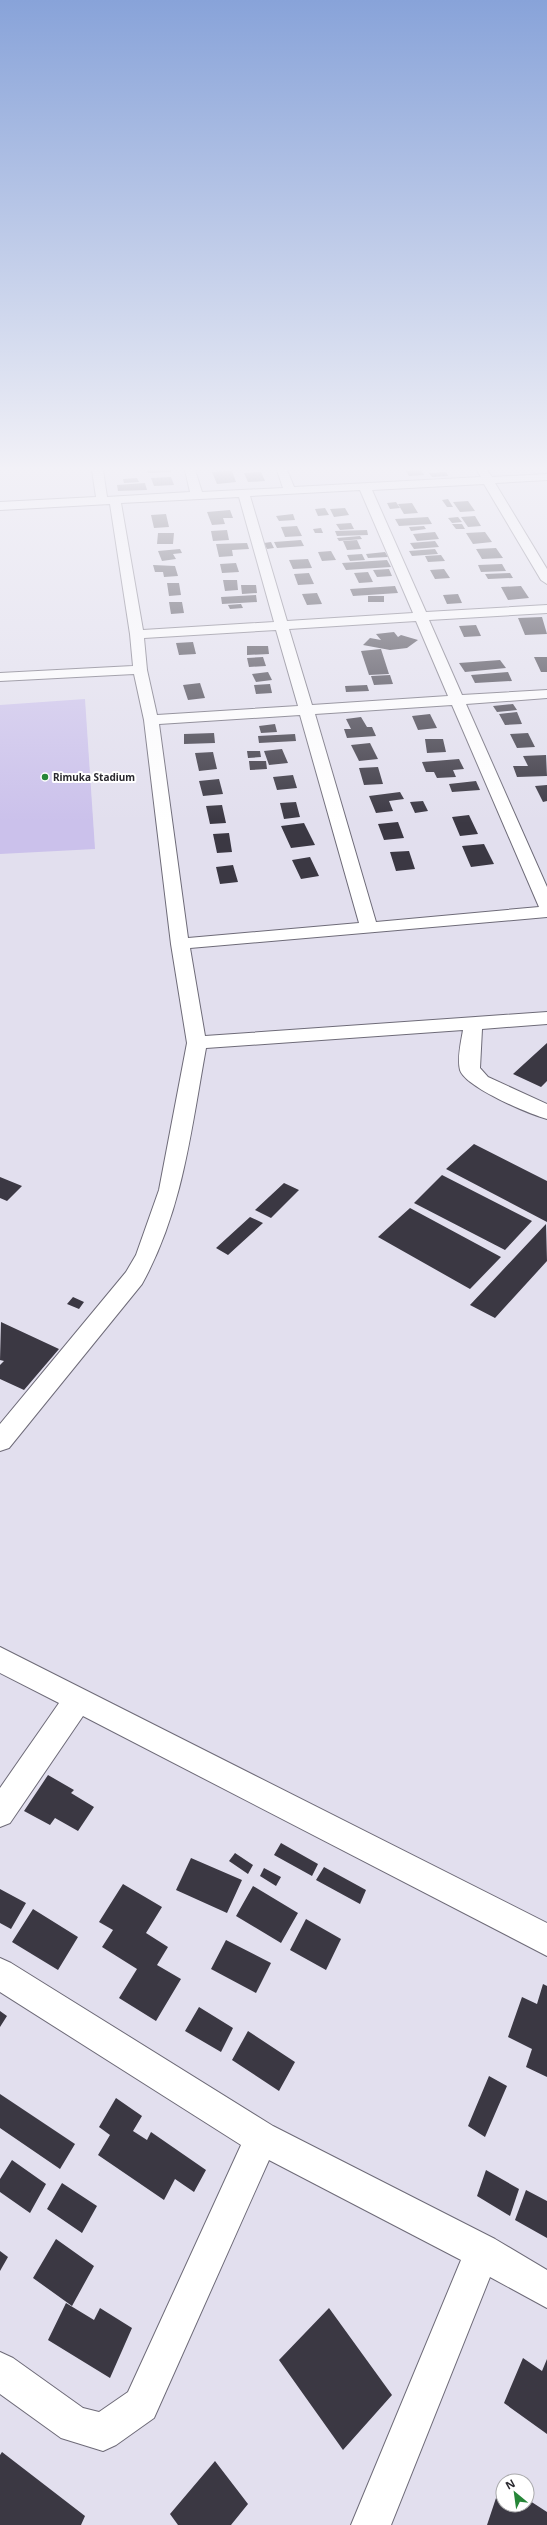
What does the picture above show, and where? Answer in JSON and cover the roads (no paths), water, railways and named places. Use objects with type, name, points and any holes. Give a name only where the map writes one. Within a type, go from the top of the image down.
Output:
[{"type":"street","points":[[0,1441],[8,1419],[134,1278],[147,1254],[170,1190],[197,1043],[180,944],[151,720],[140,670],[137,634],[127,588]]},
{"type":"street","points":[[271,588],[369,928]]},
{"type":"street","points":[[409,588],[547,906]]},
{"type":"street","points":[[137,634],[547,609]]},
{"type":"street","points":[[0,677],[140,670]]},
{"type":"street","points":[[151,720],[547,694]]},
{"type":"street","points":[[180,944],[547,912]]},
{"type":"street","points":[[197,1043],[547,1018]]},
{"type":"street","points":[[473,1024],[469,1057],[470,1070],[481,1081],[547,1112]]},
{"type":"street","points":[[0,1659],[547,1940]]},
{"type":"street","points":[[0,1813],[78,1699]]},
{"type":"street","points":[[0,1974],[261,2138],[482,2252],[547,2290]]},
{"type":"street","points":[[0,2371],[74,2425],[103,2432],[141,2405],[261,2138]]},
{"type":"street","points":[[371,2525],[482,2252]]},
{"type":"place","name":"Rimuka Stadium","points":[[45,777]]}]
